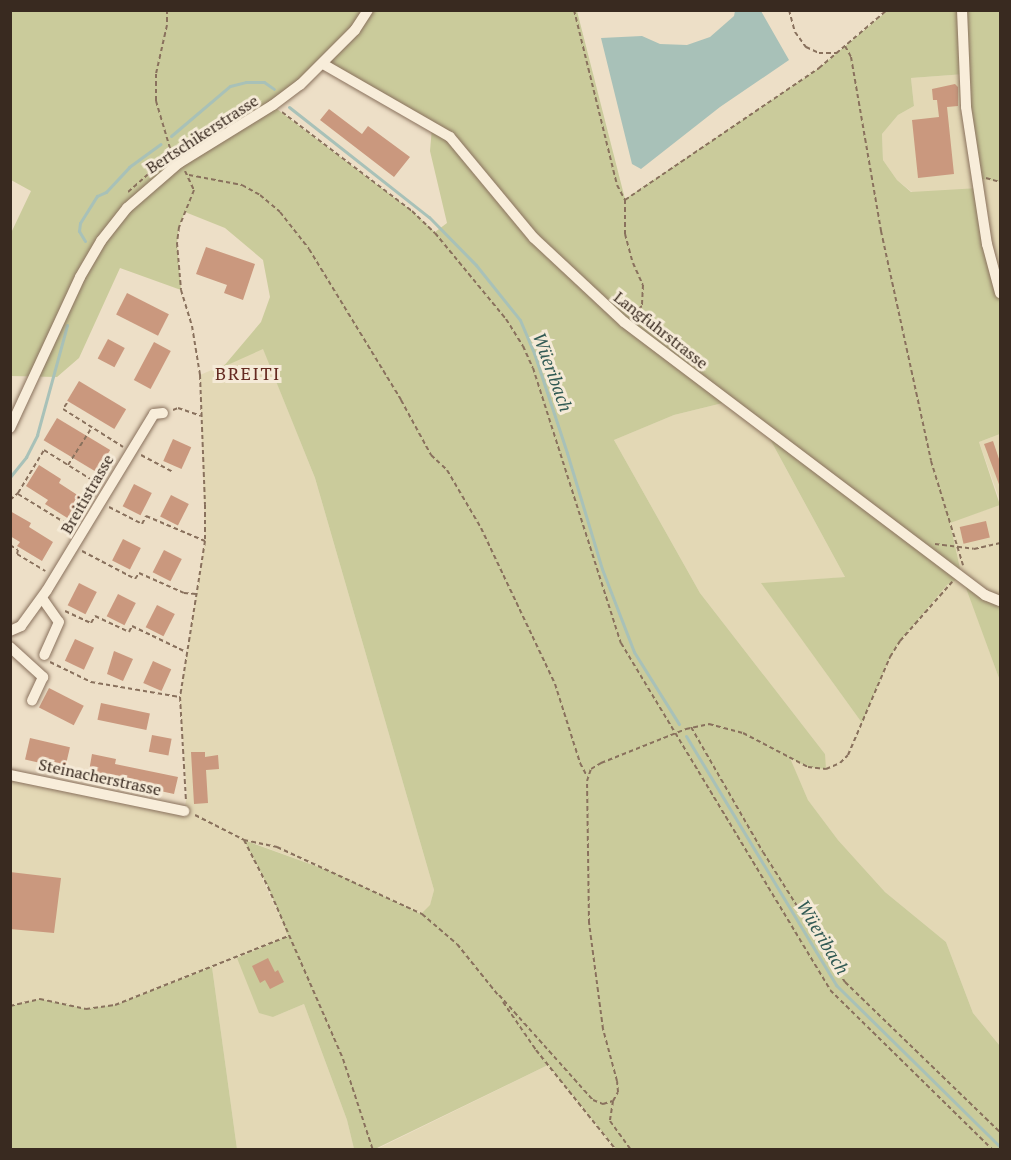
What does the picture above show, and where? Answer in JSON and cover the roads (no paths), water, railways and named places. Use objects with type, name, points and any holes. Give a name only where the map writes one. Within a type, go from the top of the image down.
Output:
[{"type":"street","name":"Bertschikerstrasse","points":[[10,428],[80,277],[101,241],[127,208],[179,163],[273,105],[323,64],[356,30],[368,10]]},
{"type":"street","points":[[962,10],[966,106],[987,244],[1000,293]]},
{"type":"street","name":"Langfuhrstrasse","points":[[323,64],[450,137],[534,238],[624,322],[985,595],[1000,601]]},
{"type":"street","name":"Breitistrasse","points":[[10,631],[21,626],[42,598],[130,450],[154,414],[163,413]]},
{"type":"street","points":[[42,598],[59,622],[44,655]]},
{"type":"street","points":[[10,647],[43,677],[32,701]]},
{"type":"street","name":"Steinacherstrasse","points":[[10,775],[184,811]]},
{"type":"water","points":[[735,11],[761,11],[789,60],[720,107],[641,169],[632,164],[601,38],[642,36],[660,44],[687,45],[710,37],[734,16]]},
{"type":"waterway","name":"Wüeribach","points":[[171,136],[230,86],[246,82],[264,82],[274,89]]},
{"type":"waterway","name":"Wüeribach","points":[[289,107],[429,217],[476,265],[520,320],[534,353],[567,453],[602,569],[634,652],[679,724]]},
{"type":"waterway","name":"Wüeribach","points":[[85,241],[79,231],[80,223],[97,196],[106,192],[129,167],[161,144]]},
{"type":"waterway","name":"Wüeribach","points":[[10,477],[26,457],[37,435],[67,325]]},
{"type":"waterway","name":"Wüeribach","points":[[686,736],[836,985],[1000,1147]]},
{"type":"district","name":"BREITI","points":[[248,373]]}]
